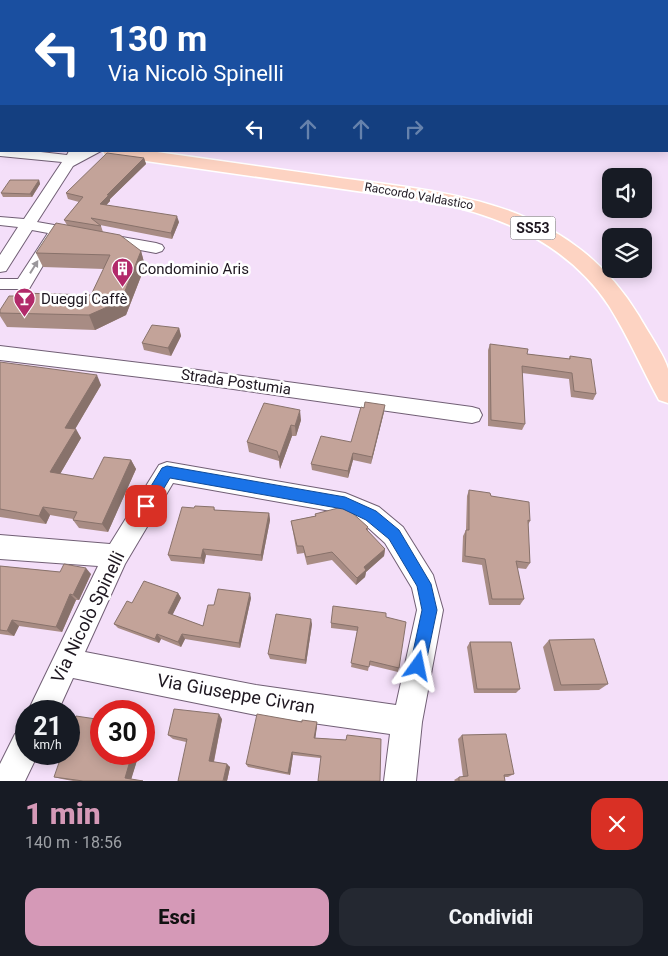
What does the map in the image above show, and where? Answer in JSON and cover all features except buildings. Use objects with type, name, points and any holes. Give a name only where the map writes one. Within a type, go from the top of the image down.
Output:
[{"type":"main road","name":"Raccordo Valdastico","points":[[126,152],[442,198],[482,207],[520,221],[564,246],[581,259],[602,280],[626,315],[668,393]]},
{"type":"street","points":[[0,152],[73,158],[91,152]]},
{"type":"street","points":[[0,267],[73,158]]},
{"type":"street","points":[[0,221],[28,224],[156,248]]},
{"type":"street","points":[[0,284],[18,292],[57,230]]},
{"type":"street","name":"Strada Postumia","points":[[0,353],[198,377],[472,416]]},
{"type":"street","name":"Via Nicolò Spinelli","points":[[48,700],[116,556],[167,472],[345,503],[371,515],[394,535],[424,584],[430,610],[407,722]]},
{"type":"street","points":[[0,547],[116,556]]},
{"type":"street","name":"Via Giuseppe Civran","points":[[67,663],[256,700],[407,722]]},
{"type":"street","points":[[400,781],[407,722]]},
{"type":"street","points":[[8,781],[16,765]]},
{"type":"place","name":"Condominio Aris","points":[[122,288]]},
{"type":"place","name":"Dueggi Caffè","points":[[25,318]]},
{"type":"route","points":[[146,506],[167,472],[345,503],[371,515],[394,535],[424,584],[430,610],[418,666]]}]
